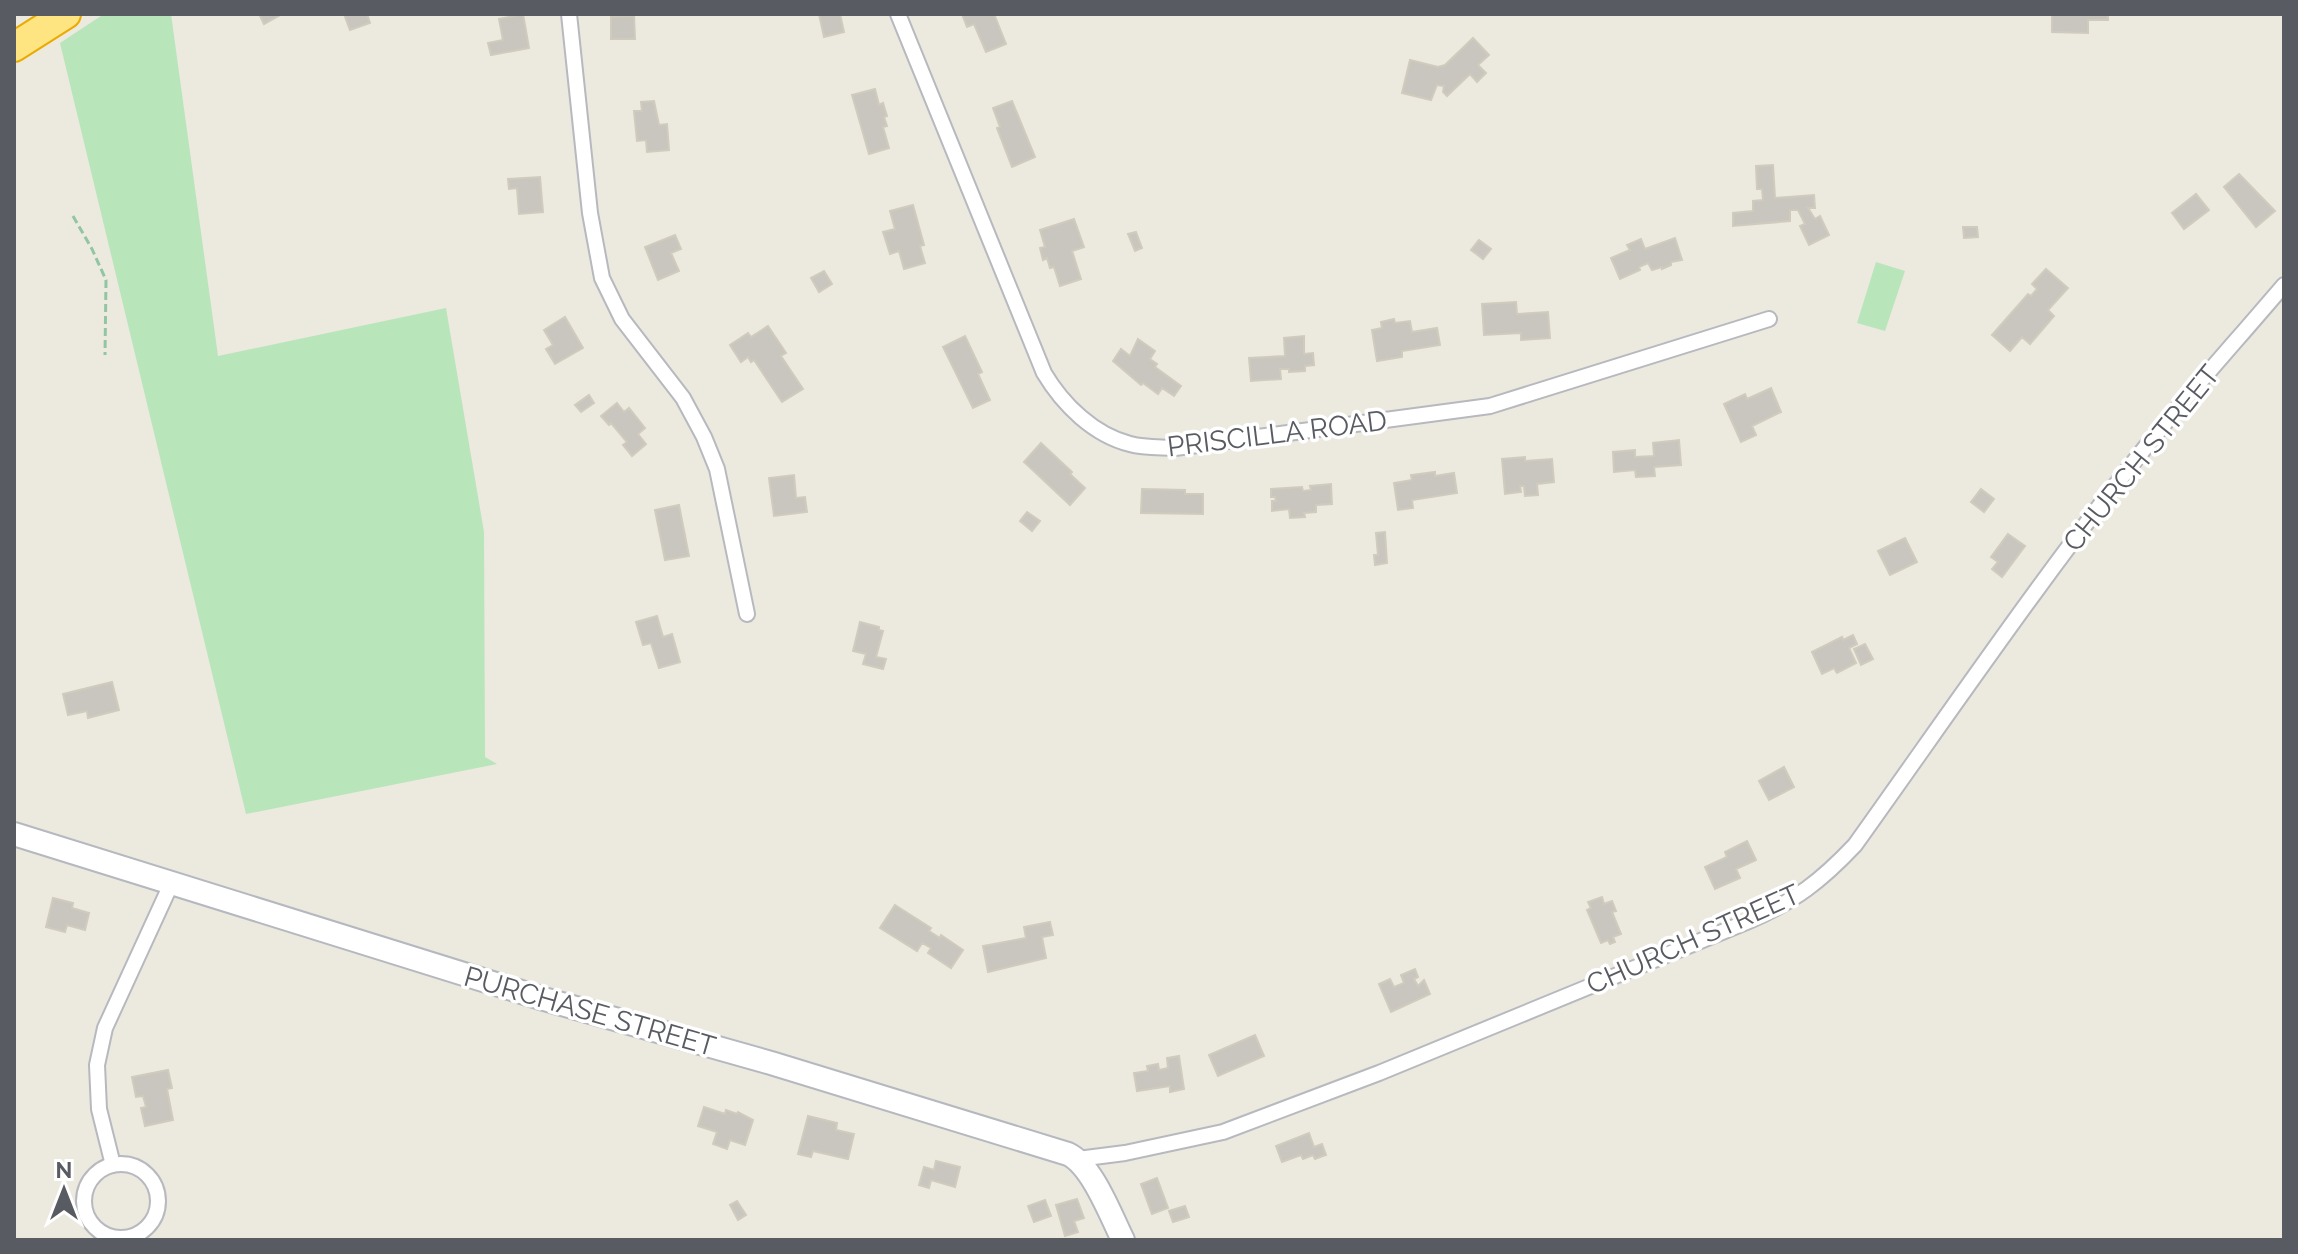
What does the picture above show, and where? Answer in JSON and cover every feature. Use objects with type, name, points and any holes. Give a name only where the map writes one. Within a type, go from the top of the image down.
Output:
[{"type":"highway","points":[[14,47],[66,14]]},
{"type":"street","points":[[569,14],[598,263],[615,308],[683,398],[709,447],[717,469],[747,614]]},
{"type":"street","name":"PRISCILLA ROAD","points":[[898,14],[1044,373],[1055,391],[1077,413],[1103,432],[1130,444],[1175,448],[1490,406],[1769,319]]},
{"type":"street","name":"CHURCH STREET","points":[[1078,1159],[1125,1153],[1223,1132],[1379,1073],[1749,921],[1804,893],[1855,845],[2111,492],[2162,427],[2284,285]]},
{"type":"street","name":"PURCHASE STREET","points":[[14,834],[544,999],[771,1063],[1078,1159]]},
{"type":"street","points":[[113,1165],[99,1109],[97,1065],[105,1028],[172,882]]},
{"type":"street","points":[[1078,1159],[1123,1240]]},
{"type":"street","points":[[124,1164],[145,1172],[157,1191],[159,1202],[152,1223],[145,1231],[125,1239],[114,1238],[96,1229],[89,1222],[84,1202],[85,1192],[95,1175],[113,1165],[124,1164]]},
{"type":"path","points":[[73,216],[106,280],[105,355]]},
{"type":"green space","points":[[104,14],[171,14],[218,356],[446,308],[484,532],[485,757],[497,764],[246,814],[60,43]]},
{"type":"green space","points":[[1876,262],[1905,271],[1885,331],[1857,323]]},
{"type":"building","points":[[259,14],[282,14],[264,24]]},
{"type":"building","points":[[344,14],[367,14],[370,23],[350,30]]},
{"type":"building","points":[[523,14],[529,48],[491,55],[488,43],[503,40],[499,19]]},
{"type":"building","points":[[819,14],[840,14],[844,32],[824,37]]},
{"type":"building","points":[[962,14],[994,14],[1006,44],[986,52],[974,24],[967,27]]},
{"type":"building","points":[[2052,14],[2108,14],[2108,20],[2088,20],[2088,33],[2052,32]]},
{"type":"building","points":[[634,16],[635,39],[611,39],[611,17]]},
{"type":"building","points":[[1473,38],[1489,55],[1478,65],[1486,73],[1477,82],[1470,74],[1447,96],[1443,92],[1444,86],[1437,85],[1431,100],[1402,93],[1410,60],[1438,67],[1445,65]]},
{"type":"building","points":[[875,89],[879,105],[883,103],[887,116],[884,117],[887,126],[883,127],[889,148],[869,154],[852,95]]},
{"type":"building","points":[[654,101],[659,125],[667,124],[669,150],[647,152],[646,140],[637,141],[634,111],[642,111],[641,102]]},
{"type":"building","points":[[1012,101],[1035,157],[1012,167],[993,108]]},
{"type":"building","points":[[1773,165],[1775,198],[1814,195],[1815,208],[1808,208],[1815,219],[1820,216],[1829,235],[1809,245],[1800,226],[1805,224],[1798,210],[1790,210],[1790,221],[1733,226],[1733,213],[1753,211],[1753,201],[1763,200],[1762,189],[1757,189],[1756,166]]},
{"type":"building","points":[[2239,174],[2275,211],[2256,227],[2224,187]]},
{"type":"building","points":[[540,177],[543,212],[519,214],[517,188],[509,189],[508,179]]},
{"type":"building","points":[[2196,194],[2209,210],[2184,229],[2172,213]]},
{"type":"building","points":[[913,205],[924,245],[920,246],[925,263],[904,269],[899,251],[890,254],[883,232],[895,229],[890,211]]},
{"type":"building","points":[[1074,219],[1084,247],[1072,251],[1081,279],[1060,286],[1054,267],[1050,268],[1047,258],[1043,260],[1040,248],[1045,247],[1040,230]]},
{"type":"building","points":[[1963,227],[1977,227],[1978,237],[1964,238]]},
{"type":"building","points":[[1136,232],[1142,248],[1135,251],[1128,234]]},
{"type":"building","points":[[675,235],[681,249],[671,253],[679,271],[658,280],[645,247]]},
{"type":"building","points":[[1675,238],[1682,260],[1652,270],[1648,263],[1620,279],[1611,258],[1630,250],[1627,245],[1641,239],[1645,249]]},
{"type":"building","points":[[1479,240],[1491,249],[1483,259],[1471,250]]},
{"type":"building","points":[[2046,269],[2068,288],[2048,310],[2054,316],[2030,344],[2022,337],[2010,351],[1992,335],[2028,294],[2031,296],[2037,289],[2032,284]]},
{"type":"building","points":[[824,271],[832,284],[819,292],[811,278]]},
{"type":"building","points":[[1516,302],[1517,314],[1548,312],[1550,338],[1521,340],[1521,333],[1484,335],[1482,304]]},
{"type":"building","points":[[565,317],[583,348],[555,364],[546,349],[553,345],[544,330]]},
{"type":"building","points":[[1394,319],[1395,323],[1410,321],[1412,332],[1437,328],[1440,345],[1402,351],[1402,357],[1377,361],[1372,330],[1382,328],[1381,322]]},
{"type":"building","points":[[768,326],[786,353],[781,356],[803,389],[782,402],[754,360],[751,362],[748,357],[741,362],[730,345],[748,333],[751,337]]},
{"type":"building","points":[[965,336],[982,372],[978,374],[990,400],[973,408],[943,347]]},
{"type":"building","points":[[1304,336],[1304,354],[1313,353],[1314,365],[1305,366],[1305,371],[1280,369],[1281,379],[1251,381],[1249,358],[1285,356],[1284,338]]},
{"type":"building","points":[[1138,339],[1155,351],[1150,359],[1157,364],[1155,367],[1181,386],[1174,396],[1162,388],[1158,394],[1143,383],[1141,385],[1113,361],[1121,349],[1130,356]]},
{"type":"building","points":[[1771,388],[1781,412],[1752,426],[1756,435],[1741,442],[1724,404],[1745,394],[1747,399]]},
{"type":"building","points":[[589,395],[594,403],[581,412],[575,405]]},
{"type":"building","points":[[617,403],[624,412],[629,408],[645,428],[638,434],[646,444],[632,456],[623,445],[627,442],[601,416]]},
{"type":"building","points":[[1679,440],[1681,465],[1654,467],[1655,476],[1636,477],[1635,470],[1614,472],[1613,452],[1635,450],[1635,457],[1654,456],[1653,443]]},
{"type":"building","points":[[1041,443],[1085,488],[1070,505],[1024,462]]},
{"type":"building","points":[[1525,457],[1525,461],[1552,459],[1554,482],[1537,484],[1538,495],[1525,496],[1524,486],[1520,486],[1521,492],[1505,494],[1502,459]]},
{"type":"building","points":[[1435,472],[1435,476],[1454,473],[1457,493],[1412,500],[1413,508],[1398,510],[1394,483],[1412,480],[1411,475]]},
{"type":"building","points":[[794,475],[796,498],[805,497],[807,512],[774,516],[769,478]]},
{"type":"building","points":[[1331,484],[1332,504],[1316,505],[1316,512],[1290,518],[1289,509],[1272,511],[1272,501],[1276,501],[1275,497],[1271,497],[1271,489],[1302,487],[1303,491],[1311,490],[1310,486]]},
{"type":"building","points":[[1142,489],[1185,490],[1185,494],[1203,494],[1203,514],[1141,513]]},
{"type":"building","points":[[1981,489],[1994,499],[1984,512],[1971,502]]},
{"type":"building","points":[[679,505],[689,556],[665,560],[655,510]]},
{"type":"building","points":[[1027,512],[1040,521],[1032,531],[1020,521]]},
{"type":"building","points":[[1385,532],[1387,563],[1375,565],[1374,555],[1378,555],[1376,533]]},
{"type":"building","points":[[2008,534],[2025,546],[2002,577],[1992,569],[1998,562],[1991,557]]},
{"type":"building","points":[[1905,538],[1917,562],[1890,575],[1878,551]]},
{"type":"building","points":[[657,616],[663,637],[672,634],[680,662],[659,668],[651,643],[643,645],[636,622]]},
{"type":"building","points":[[860,622],[883,631],[876,657],[886,659],[883,669],[863,664],[866,654],[853,651]]},
{"type":"building","points":[[1853,635],[1857,644],[1849,648],[1856,663],[1837,673],[1834,668],[1822,674],[1812,652]]},
{"type":"building","points":[[1865,644],[1873,659],[1861,665],[1854,649]]},
{"type":"building","points":[[112,682],[119,710],[88,718],[87,711],[68,715],[63,694]]},
{"type":"building","points":[[1784,767],[1794,787],[1769,800],[1759,781]]},
{"type":"building","points":[[1747,841],[1756,860],[1736,869],[1740,878],[1715,889],[1705,867],[1727,857],[1725,852]]},
{"type":"building","points":[[1602,897],[1604,904],[1612,901],[1616,911],[1612,912],[1621,934],[1613,937],[1615,942],[1610,944],[1608,940],[1601,943],[1587,910],[1591,908],[1588,902]]},
{"type":"building","points":[[53,898],[73,903],[72,908],[89,913],[85,930],[67,925],[65,932],[46,927]]},
{"type":"building","points":[[895,905],[931,928],[929,931],[963,950],[951,968],[928,953],[931,948],[922,943],[917,951],[880,928]]},
{"type":"building","points":[[1050,922],[1053,935],[1042,937],[1046,958],[988,972],[983,946],[1026,938],[1024,927]]},
{"type":"building","points":[[1415,969],[1418,977],[1414,979],[1418,986],[1424,980],[1430,994],[1391,1012],[1379,984],[1390,979],[1394,987],[1404,983],[1401,975]]},
{"type":"building","points":[[1255,1035],[1264,1056],[1218,1076],[1209,1055]]},
{"type":"building","points":[[1179,1056],[1184,1089],[1170,1092],[1170,1086],[1137,1091],[1134,1073],[1148,1071],[1147,1066],[1158,1064],[1159,1070],[1168,1068],[1167,1058]]},
{"type":"building","points":[[168,1070],[172,1088],[167,1089],[173,1120],[145,1126],[141,1108],[146,1107],[143,1096],[136,1097],[132,1077]]},
{"type":"building","points":[[704,1107],[725,1114],[726,1110],[738,1112],[753,1120],[745,1145],[730,1140],[727,1149],[713,1144],[717,1132],[698,1126]]},
{"type":"building","points":[[808,1116],[837,1123],[836,1130],[854,1134],[848,1159],[813,1151],[811,1157],[798,1154]]},
{"type":"building","points":[[1309,1133],[1314,1147],[1322,1144],[1326,1155],[1303,1159],[1301,1155],[1282,1162],[1276,1146]]},
{"type":"building","points":[[936,1161],[960,1167],[955,1187],[931,1180],[929,1188],[919,1185],[924,1167],[934,1170]]},
{"type":"building","points":[[1157,1178],[1168,1208],[1152,1214],[1141,1184]]},
{"type":"building","points":[[1077,1199],[1084,1218],[1074,1221],[1078,1232],[1065,1236],[1056,1205]]},
{"type":"building","points":[[1045,1200],[1051,1216],[1034,1222],[1028,1206]]},
{"type":"building","points":[[737,1201],[746,1215],[738,1220],[730,1205]]},
{"type":"building","points":[[1185,1206],[1189,1217],[1173,1222],[1169,1211]]}]
